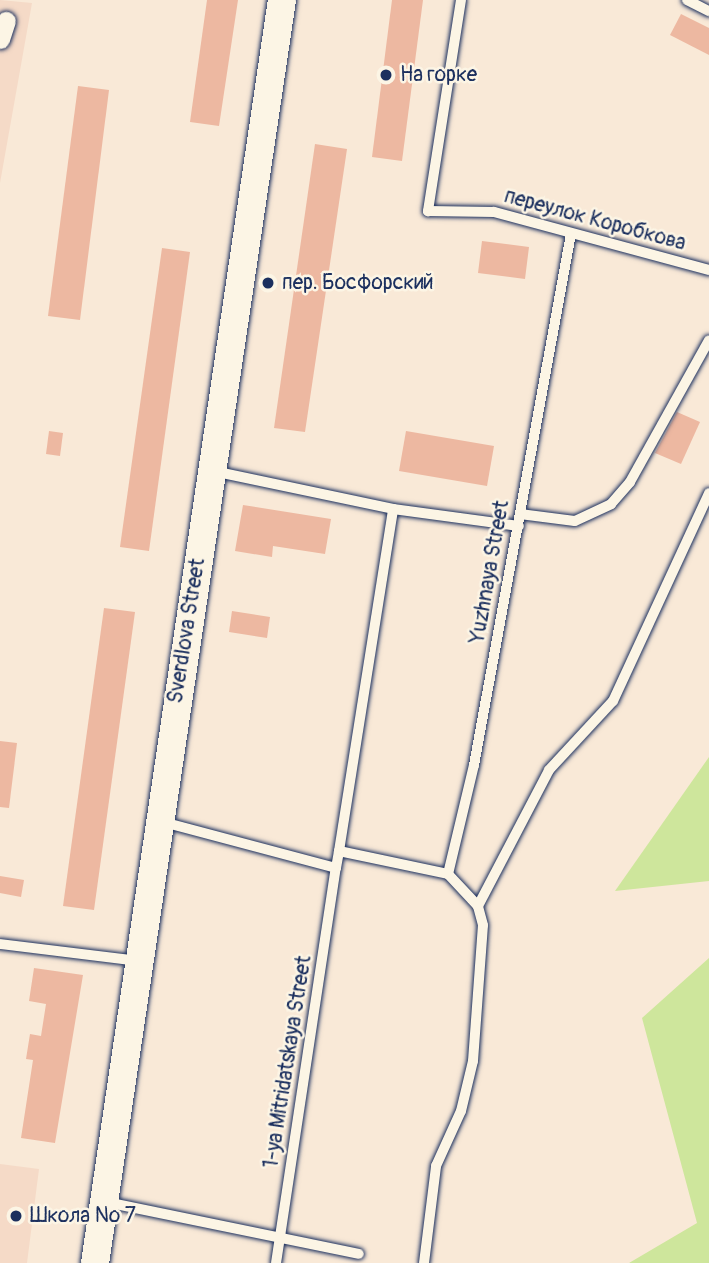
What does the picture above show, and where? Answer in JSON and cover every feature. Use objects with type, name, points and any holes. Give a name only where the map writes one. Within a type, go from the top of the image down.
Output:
[{"type":"main road","name":"Sverdlova Street","points":[[95,1263],[139,961],[156,820],[213,471],[282,0]]},
{"type":"lane","name":"переулок Коробкова","points":[[461,0],[428,211],[494,212],[709,270]]},
{"type":"lane","points":[[687,0],[709,11]]},
{"type":"lane","name":"Yuzhnaya Street","points":[[448,874],[519,526],[571,234]]},
{"type":"lane","points":[[520,514],[575,521],[611,504],[630,481],[709,340]]},
{"type":"lane","points":[[213,471],[393,509],[519,526]]},
{"type":"lane","points":[[478,906],[549,770],[613,701],[709,493]]},
{"type":"lane","points":[[393,509],[339,851],[448,874],[478,906],[483,925],[473,1061],[461,1111],[436,1166],[424,1263]]},
{"type":"lane","points":[[156,820],[336,867]]},
{"type":"lane","name":"1-ya Mitridatskaya Street","points":[[276,1263],[339,851]]},
{"type":"lane","points":[[0,944],[139,961]]},
{"type":"lane","points":[[102,1201],[359,1254]]},
{"type":"shaded area","points":[[0,0],[32,3],[0,183]]},
{"type":"shaded area","name":"Школа № 7","points":[[0,1164],[39,1169],[27,1263],[0,1263]]},
{"type":"green space","points":[[709,757],[709,881],[615,891]]},
{"type":"green space","points":[[709,958],[709,1263],[629,1263],[697,1223],[642,1018]]},
{"type":"building","points":[[207,0],[238,0],[219,126],[190,122]]},
{"type":"building","points":[[392,0],[423,0],[402,161],[372,157]]},
{"type":"building","points":[[681,14],[709,28],[709,55],[670,35]]},
{"type":"building","points":[[78,86],[109,90],[80,320],[48,316]]},
{"type":"building","points":[[315,144],[347,149],[305,432],[274,428]]},
{"type":"building","points":[[482,241],[529,247],[525,279],[478,273]]},
{"type":"building","points":[[162,248],[190,252],[149,551],[120,547]]},
{"type":"building","points":[[677,412],[700,422],[681,464],[655,453]]},
{"type":"building","points":[[49,431],[63,433],[60,456],[46,454]]},
{"type":"building","points":[[406,431],[494,446],[487,486],[399,471]]},
{"type":"building","points":[[243,505],[331,519],[325,554],[273,546],[272,557],[235,551]]},
{"type":"building","points":[[104,608],[135,612],[94,910],[63,906]]},
{"type":"building","points":[[232,611],[270,617],[267,638],[229,632]]},
{"type":"building","points":[[0,741],[17,743],[9,808],[0,807]]},
{"type":"building","points":[[0,876],[24,880],[21,897],[0,893]]},
{"type":"building","points":[[34,968],[83,975],[55,1143],[21,1138],[33,1060],[26,1059],[30,1034],[41,1036],[46,1004],[29,1001]]},
{"type":"place","name":"На горке","points":[[386,75]]},
{"type":"place","name":"пер. Босфорский","points":[[268,283]]},
{"type":"place","name":"Школа № 7","points":[[16,1216]]}]
